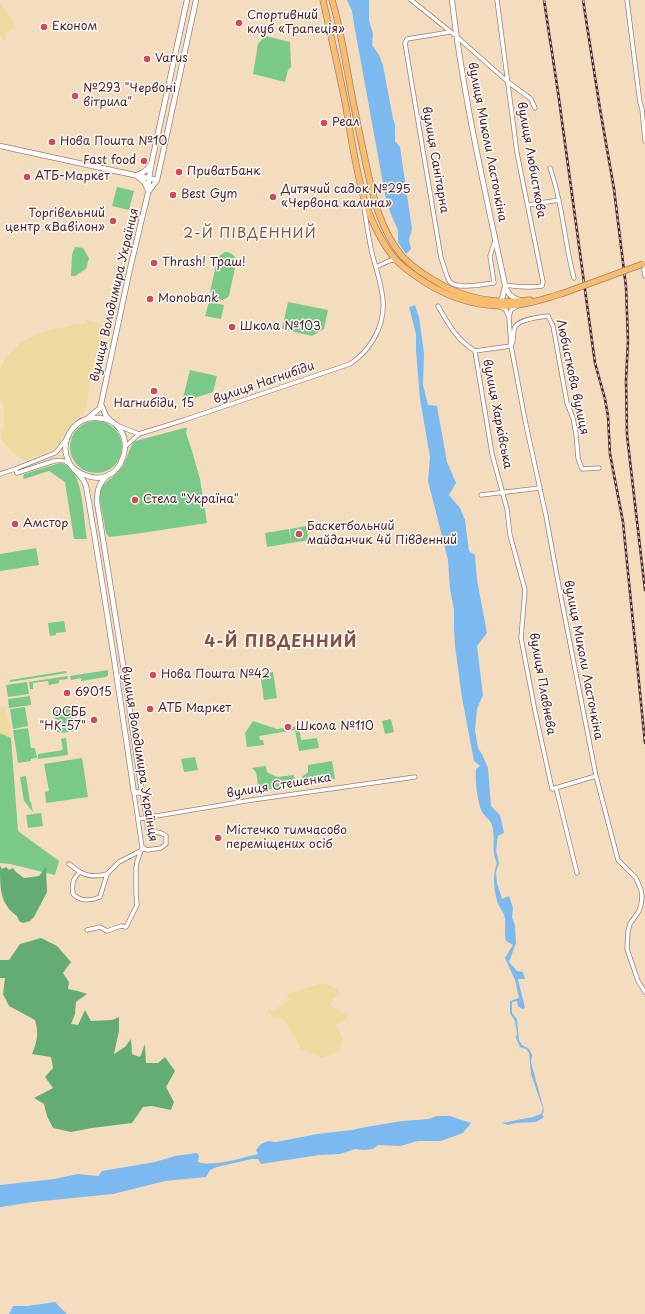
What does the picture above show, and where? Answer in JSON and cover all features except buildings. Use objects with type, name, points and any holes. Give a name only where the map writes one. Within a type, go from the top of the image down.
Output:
[{"type":"main road","points":[[323,0],[334,45],[362,190],[375,226],[381,238],[397,261],[428,286],[453,298],[478,304],[520,303],[545,298],[561,294],[644,264]]},
{"type":"main road","points":[[332,0],[342,43],[353,107],[374,199],[382,224],[402,256],[433,281],[456,292],[496,304]]},
{"type":"main road","points":[[334,45],[342,43]]},
{"type":"main road","points":[[355,158],[364,156]]},
{"type":"street","points":[[136,175],[147,170],[152,161],[187,0]]},
{"type":"street","name":"вулиця Володимира Українця","points":[[149,191],[157,180],[196,0]]},
{"type":"street","points":[[411,0],[456,36],[508,82],[531,99],[535,108]]},
{"type":"street","name":"вулиця Миколи Ласточкіна","points":[[452,0],[456,36],[475,143],[505,286]]},
{"type":"street","name":"вулиця Любисткова","points":[[497,0],[517,153],[543,284],[542,286],[522,288],[505,286]]},
{"type":"street","points":[[627,0],[645,141]]},
{"type":"street","name":"вулиця Санітарна","points":[[450,32],[407,39],[405,42],[441,258],[450,281],[460,286],[494,283],[490,256],[495,240]]},
{"type":"street","points":[[0,146],[157,180]]},
{"type":"street","name":"вулиця Володимира Українця","points":[[102,404],[149,191],[149,178],[152,161]]},
{"type":"street","points":[[550,168],[556,184],[568,258],[574,278]]},
{"type":"street","points":[[136,175],[144,182],[149,191]]},
{"type":"street","name":"вулиця Нагнибіди","points":[[126,446],[139,434],[350,364],[360,358],[368,348],[379,328],[383,314],[383,301],[362,190]]},
{"type":"street","points":[[528,205],[559,200]]},
{"type":"street","points":[[376,267],[392,260],[397,261]]},
{"type":"street","points":[[644,264],[645,276]]},
{"type":"street","points":[[505,286],[512,298],[520,303],[511,310],[509,316]]},
{"type":"street","points":[[505,286],[502,299],[496,304],[506,310],[509,316]]},
{"type":"street","name":"вулиця Харківська","points":[[438,306],[452,331],[465,345],[475,351],[492,454],[503,492]]},
{"type":"street","name":"вулиця Миколи Ласточкіна","points":[[509,316],[511,346],[596,776],[618,860],[636,878],[641,890],[641,905],[639,911],[630,924],[627,949],[638,981],[645,992]]},
{"type":"street","name":"Любисткова вулиця","points":[[511,346],[514,342],[515,328],[519,322],[548,316],[551,320],[567,403],[573,418],[578,458],[582,469],[599,468]]},
{"type":"street","points":[[475,351],[511,346]]},
{"type":"street","points":[[16,471],[55,453],[74,426],[95,414],[102,404]]},
{"type":"street","points":[[102,404],[106,416],[121,431],[126,446]]},
{"type":"street","points":[[86,419],[104,419],[139,434]]},
{"type":"street","name":"вулиця Володимира Українця","points":[[66,438],[66,456],[74,469],[84,479],[115,662],[141,844],[142,849],[147,850],[162,848],[165,846],[167,840],[164,834],[148,829],[97,502],[98,486],[102,480],[118,468],[125,454],[126,446]]},
{"type":"street","points":[[0,474],[60,460],[65,461],[74,469],[88,477],[96,478],[108,475]]},
{"type":"street","points":[[481,494],[540,488]]},
{"type":"street","name":"вулиця Плавнева","points":[[503,492],[507,509],[509,532],[526,592],[521,638],[552,789],[556,788]]},
{"type":"street","points":[[577,873],[556,788],[596,776]]},
{"type":"street","name":"вулиця Стешенка","points":[[138,819],[267,798],[415,777]]},
{"type":"street","points":[[134,793],[142,792]]},
{"type":"street","points":[[80,872],[74,877],[72,894],[83,900],[95,900],[100,897],[107,874],[118,862],[142,849]]},
{"type":"street","points":[[87,930],[100,927],[107,931],[121,926],[126,927],[137,905],[136,862],[142,849]]},
{"type":"street","points":[[69,864],[87,876],[107,874]]},
{"type":"green space","points":[[265,36],[290,42],[291,67],[288,70],[285,82],[253,74],[258,44]]},
{"type":"green space","points":[[117,187],[134,191],[129,210],[112,206]]},
{"type":"green space","points":[[75,247],[83,248],[89,258],[86,269],[75,276],[71,276],[72,254]]},
{"type":"green space","points":[[225,252],[233,255],[236,263],[229,296],[221,300],[214,297],[210,292],[218,257]]},
{"type":"green space","points":[[209,302],[224,305],[221,319],[205,316]]},
{"type":"green space","points":[[288,302],[328,310],[324,329],[312,336],[282,329]]},
{"type":"green space","points":[[190,370],[217,376],[213,392],[182,402]]},
{"type":"green space","points":[[91,421],[101,421],[115,428],[122,442],[122,452],[115,466],[101,473],[91,473],[81,469],[74,462],[70,452],[70,442],[74,432],[81,425]]},
{"type":"green space","points":[[187,428],[186,433],[200,479],[207,523],[109,537],[106,533],[99,494],[103,485],[122,467],[135,441]]},
{"type":"green space","points":[[60,463],[72,470],[78,483],[82,498],[87,539],[74,539],[65,482],[49,471],[24,479],[23,478],[24,474]]},
{"type":"green space","name":"Баскетбольний майданчик 4й Південний","points":[[306,526],[309,540],[291,543],[290,529]]},
{"type":"green space","points":[[289,529],[291,543],[267,547],[265,533]]},
{"type":"green space","points":[[36,548],[39,565],[0,571],[0,554]]},
{"type":"green space","points":[[64,621],[66,632],[56,633],[56,635],[50,636],[48,623]]},
{"type":"green space","points":[[108,670],[108,675],[106,677],[81,681],[81,678],[71,680],[70,676]]},
{"type":"green space","points":[[66,671],[67,673],[10,682],[10,680]]},
{"type":"green space","points":[[273,672],[277,698],[264,700],[260,673]]},
{"type":"green space","points":[[67,676],[68,679],[59,680],[59,683],[49,685],[48,681],[33,683],[33,689],[30,689],[29,682]]},
{"type":"green space","points":[[27,682],[29,694],[8,697],[6,685]]},
{"type":"green space","points":[[30,696],[31,705],[9,708],[8,699]]},
{"type":"green space","points":[[25,707],[28,726],[13,729],[10,709]]},
{"type":"green space","points":[[72,708],[75,731],[61,733],[57,732],[54,711]]},
{"type":"green space","points":[[391,719],[394,732],[385,734],[382,721]]},
{"type":"green space","points":[[253,721],[277,729],[299,726],[301,740],[317,738],[319,748],[299,751],[295,730],[259,736],[260,740],[263,740],[264,745],[247,747],[245,733]]},
{"type":"green space","points":[[28,728],[31,748],[35,748],[37,758],[31,759],[31,761],[18,763],[13,730]]},
{"type":"green space","points":[[0,733],[11,738],[18,831],[59,861],[55,875],[0,863]]},
{"type":"green space","points":[[66,738],[68,755],[38,759],[38,754],[63,750],[61,739]]},
{"type":"green space","points":[[195,757],[198,770],[184,772],[181,759]]},
{"type":"green space","points":[[82,758],[88,797],[46,803],[45,792],[49,791],[44,764]]},
{"type":"green space","points":[[332,761],[335,779],[299,785],[298,780],[308,772],[308,765]]},
{"type":"green space","points":[[266,766],[267,772],[277,777],[294,775],[295,785],[259,791],[256,772],[252,768]]},
{"type":"green space","points":[[26,776],[33,812],[24,801],[20,777]]},
{"type":"green space","points":[[41,813],[43,826],[28,828],[26,815]]},
{"type":"green space","points":[[0,866],[2,869],[6,867],[9,870],[13,868],[24,878],[39,876],[46,867],[47,892],[34,917],[30,921],[23,923],[19,921],[17,916],[11,911],[4,901],[0,882]]},
{"type":"green space","points":[[41,938],[57,946],[71,962],[63,973],[69,982],[68,989],[87,994],[76,1002],[75,1014],[71,1024],[78,1025],[85,1010],[91,1021],[112,1020],[119,1017],[119,1031],[114,1054],[125,1047],[131,1039],[132,1054],[140,1057],[145,1044],[146,1063],[158,1063],[165,1057],[175,1071],[166,1087],[174,1102],[171,1110],[152,1106],[143,1107],[132,1123],[71,1132],[53,1128],[47,1116],[44,1104],[34,1098],[53,1088],[45,1077],[53,1068],[51,1057],[32,1054],[37,1037],[35,1020],[9,1006],[3,994],[5,978],[0,978],[0,960],[9,960],[20,944]]},
{"type":"sand","points":[[0,3],[14,23],[15,27],[7,33],[5,41],[0,35]]},
{"type":"sand","points":[[86,320],[104,325],[91,377],[85,412],[66,430],[59,444],[52,450],[24,461],[9,449],[1,439],[4,411],[0,397],[0,369],[5,358],[19,344],[38,333],[76,324],[85,324]]},
{"type":"sand","points":[[0,707],[6,707],[11,738],[0,733]]},
{"type":"sand","points":[[323,983],[337,989],[340,993],[332,1000],[330,1005],[346,1015],[347,1020],[336,1025],[343,1038],[340,1051],[322,1058],[300,1049],[300,1046],[285,1021],[281,1018],[274,1019],[268,1011],[270,1007],[271,1010],[277,1008],[289,1000],[286,994]]},
{"type":"water","points":[[347,0],[369,0],[369,20],[373,34],[372,45],[379,55],[383,65],[395,124],[395,141],[400,147],[412,229],[409,240],[411,249],[406,254],[398,242],[398,230],[386,200],[352,11]]},
{"type":"water","points":[[415,305],[419,317],[424,353],[423,385],[428,405],[437,406],[447,462],[456,483],[449,495],[460,508],[465,520],[469,551],[475,555],[477,580],[487,633],[477,646],[483,695],[477,709],[475,730],[478,748],[488,768],[491,806],[500,815],[504,833],[498,836],[496,850],[499,863],[496,872],[497,883],[502,899],[509,896],[513,908],[512,917],[515,926],[516,943],[509,962],[517,971],[523,972],[525,979],[518,979],[525,1008],[522,1009],[518,1006],[517,1001],[512,1002],[512,1013],[517,1019],[519,1040],[522,1045],[529,1049],[532,1055],[531,1062],[544,1110],[542,1115],[544,1117],[536,1122],[508,1125],[502,1123],[533,1117],[541,1114],[543,1109],[531,1074],[529,1053],[526,1049],[520,1047],[516,1038],[517,1033],[515,1021],[510,1013],[510,1001],[519,998],[515,980],[505,958],[513,945],[506,941],[505,918],[495,894],[494,878],[497,863],[494,855],[494,834],[490,821],[480,808],[476,785],[476,769],[480,766],[474,761],[462,698],[455,646],[454,610],[450,589],[448,560],[428,481],[430,457],[420,399],[416,334],[409,307]]},
{"type":"water","points":[[437,1116],[450,1116],[471,1123],[463,1133],[441,1141],[418,1141],[400,1146],[378,1145],[373,1149],[355,1149],[340,1154],[319,1155],[261,1164],[258,1159],[252,1159],[217,1167],[210,1170],[206,1177],[165,1181],[113,1194],[0,1207],[0,1185],[54,1179],[78,1174],[98,1176],[102,1171],[197,1153],[199,1155],[198,1162],[220,1163],[258,1154],[256,1150],[261,1144],[268,1141],[276,1142],[402,1121],[429,1119]]},
{"type":"water","points":[[55,1302],[67,1314],[9,1314],[13,1306],[28,1306]]},
{"type":"railway","points":[[544,0],[595,363],[608,416],[610,454],[623,522],[645,743]]},
{"type":"railway","points":[[583,0],[614,189],[626,287],[628,341],[626,380],[627,435],[645,590]]},
{"type":"place","name":"Спортивний клуб «Трапеція»","points":[[239,23]]},
{"type":"place","name":"Економ","points":[[44,27]]},
{"type":"place","name":"Varus","points":[[147,59]]},
{"type":"place","name":"№293 \"Червоні вітрила\"","points":[[75,96]]},
{"type":"place","name":"Реал","points":[[324,123]]},
{"type":"place","name":"Нова Пошта №10","points":[[52,142]]},
{"type":"place","name":"Fast food","points":[[144,161]]},
{"type":"place","name":"ПриватБанк","points":[[179,172]]},
{"type":"place","name":"АТБ-Маркет","points":[[27,177]]},
{"type":"place","name":"Best Gym","points":[[173,195]]},
{"type":"place","name":"Дитячий садок №295 «Червона калина»","points":[[273,197]]},
{"type":"place","name":"Торгівельний центр «Вавілон»","points":[[113,221]]},
{"type":"place","name":"Thrash! Траш!","points":[[154,263]]},
{"type":"place","name":"Monobank","points":[[150,299]]},
{"type":"place","name":"Школа №103","points":[[232,327]]},
{"type":"place","name":"Нагнибіди, 15","points":[[154,391]]},
{"type":"place","name":"Стела \"Україна\"","points":[[135,500]]},
{"type":"place","name":"Амстор","points":[[15,524]]},
{"type":"place","name":"Баскетбольний майданчик 4й Південний","points":[[299,534]]},
{"type":"place","name":"Нова Пошта №42","points":[[153,675]]},
{"type":"place","name":"69015","points":[[67,693]]},
{"type":"place","name":"АТБ Маркет","points":[[150,709]]},
{"type":"place","name":"ОСББ \"НК-57\"","points":[[94,720]]},
{"type":"place","name":"Школа №110","points":[[288,727]]},
{"type":"place","name":"Містечко тимчасово переміщених осіб","points":[[218,838]]},
{"type":"district","name":"2-Й ПІВДЕННИЙ","points":[[250,234]]},
{"type":"district","name":"4-Й ПІВДЕННИЙ","points":[[281,643]]}]
